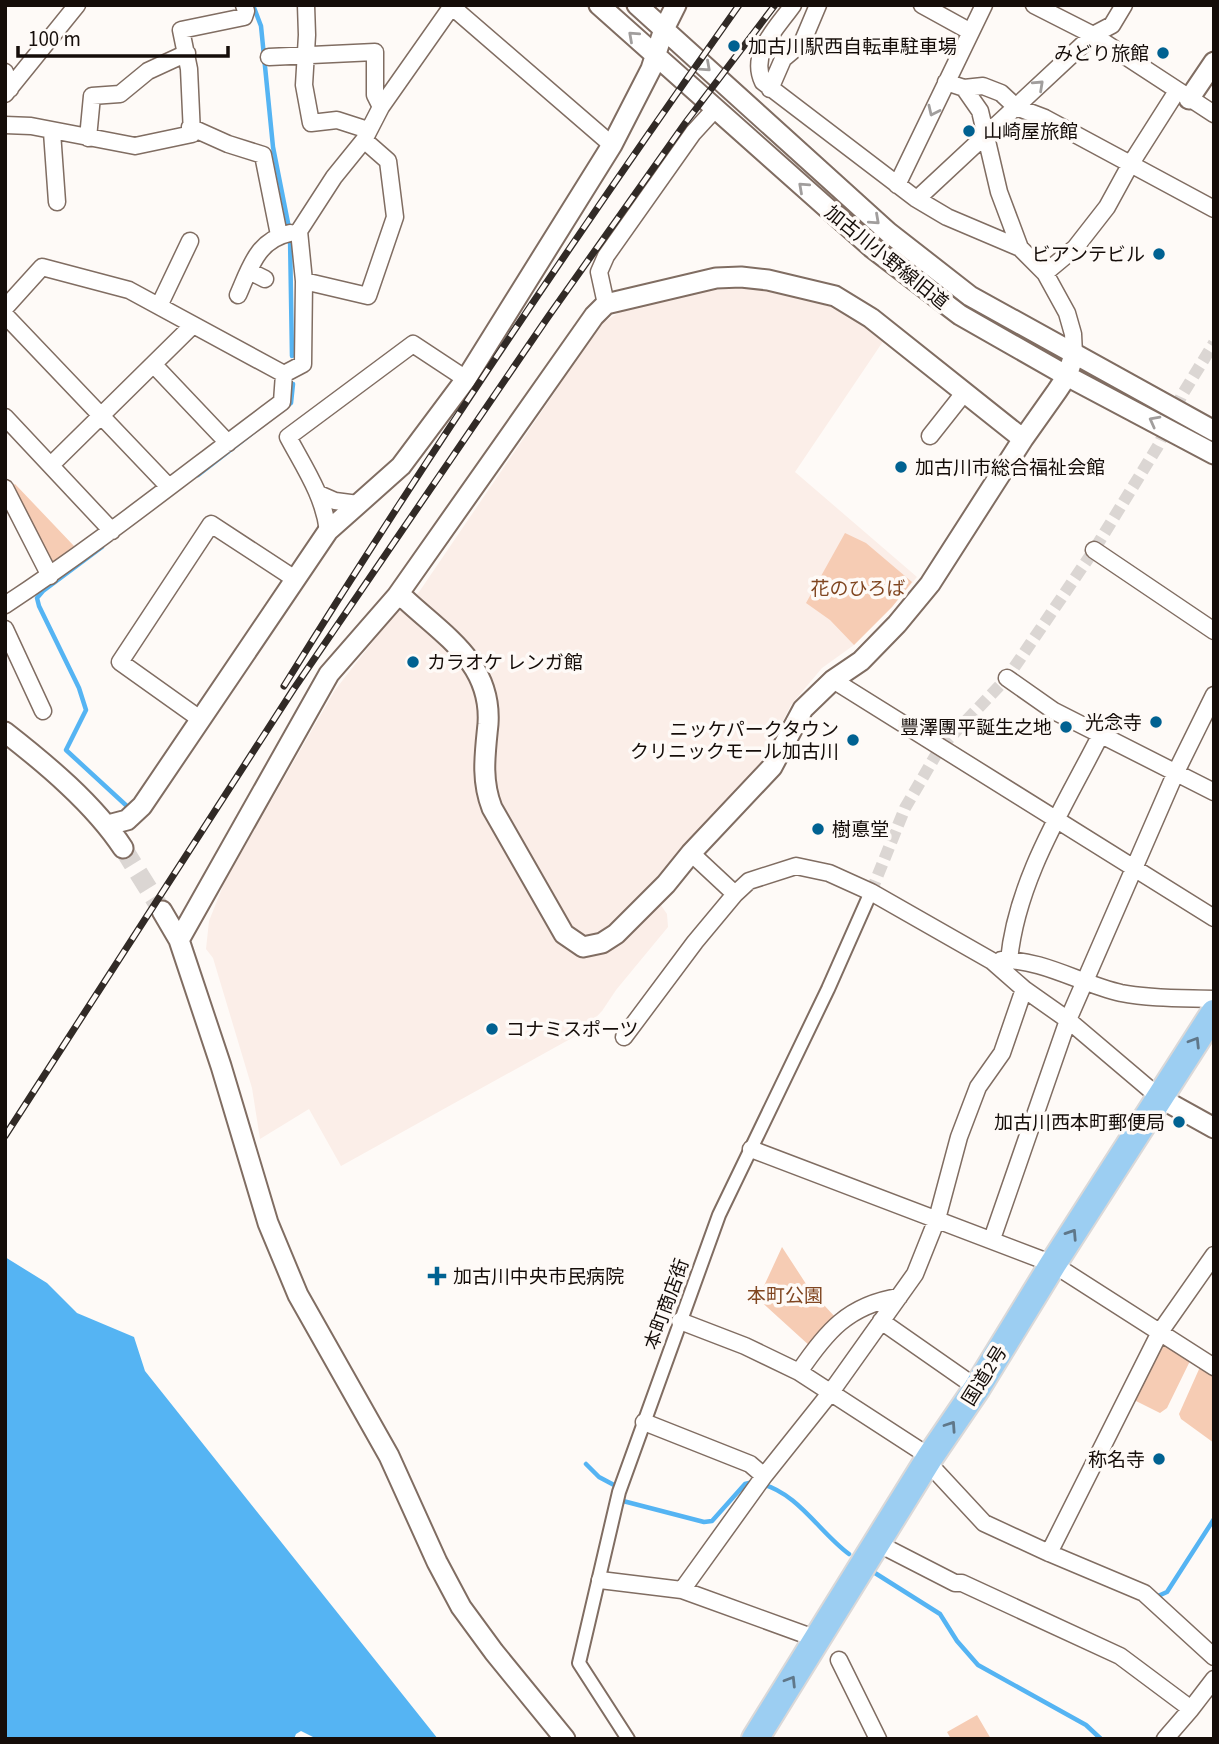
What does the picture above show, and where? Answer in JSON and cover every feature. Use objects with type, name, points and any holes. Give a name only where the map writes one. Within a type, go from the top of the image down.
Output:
[{"type":"highway","name":"国道2号","points":[[755,1739],[930,1457],[977,1388],[1214,1013]]},
{"type":"street","points":[[8,92],[77,5]]},
{"type":"street","points":[[5,125],[31,126],[135,146],[192,134],[187,53],[181,30],[244,18],[244,5]]},
{"type":"street","points":[[303,281],[368,296],[394,217],[388,160],[366,135],[337,120],[311,123],[304,85],[307,55],[306,5]]},
{"type":"street","name":"加古川小野線旧道","points":[[599,5],[871,247],[960,315],[1067,376],[1214,454]]},
{"type":"street","name":"加古川小野線旧道","points":[[637,5],[888,232],[970,296],[1214,431]]},
{"type":"street","points":[[108,825],[127,820],[142,806],[328,531],[401,466],[466,379],[612,145],[651,69],[664,29],[676,5]]},
{"type":"street","points":[[397,596],[406,600],[462,651],[480,675],[488,704],[484,772],[486,793],[564,934],[583,947],[602,943],[616,934],[656,894],[772,766],[803,709],[833,680],[861,661],[897,624],[930,584],[1067,376],[1074,355],[1073,334],[1067,313],[1045,273],[1020,248],[947,217],[918,199],[770,89],[760,74],[759,54],[793,5]]},
{"type":"street","points":[[770,89],[783,59],[802,43],[818,5]]},
{"type":"street","points":[[922,5],[971,32]]},
{"type":"street","points":[[897,185],[984,5]]},
{"type":"street","points":[[1034,5],[1093,35],[1214,114]]},
{"type":"street","points":[[918,199],[1093,35],[1112,25],[1124,5]]},
{"type":"street","points":[[284,374],[303,364],[303,281],[299,231],[451,6],[612,145]]},
{"type":"street","points":[[269,57],[375,52],[375,95],[381,107]]},
{"type":"street","points":[[88,138],[92,96],[120,94],[148,71],[187,53]]},
{"type":"street","points":[[1045,273],[1075,248],[1107,207],[1130,165],[1183,95],[1214,61]]},
{"type":"street","points":[[5,72],[8,92]]},
{"type":"street","points":[[946,82],[964,88],[983,86],[1001,93],[1016,107],[1045,118],[1214,209]]},
{"type":"street","points":[[964,88],[980,111],[999,192],[1020,248]]},
{"type":"street","points":[[606,303],[599,272],[606,256],[693,133],[715,109]]},
{"type":"street","points":[[190,127],[263,155],[279,235]]},
{"type":"street","points":[[52,132],[57,202]]},
{"type":"street","points":[[238,295],[259,250],[279,235],[299,231]]},
{"type":"street","points":[[159,306],[190,241]]},
{"type":"street","points":[[5,308],[42,267],[129,290],[284,374]]},
{"type":"street","points":[[249,271],[265,279]]},
{"type":"street","points":[[178,940],[329,674],[397,596],[594,316],[606,303],[716,278],[741,277],[801,286],[835,296],[860,311],[1023,439]]},
{"type":"street","points":[[5,315],[169,487]]},
{"type":"street","points":[[51,465],[193,325]]},
{"type":"street","points":[[328,531],[326,514],[319,495],[288,437],[413,344],[466,379]]},
{"type":"street","points":[[154,365],[228,443]]},
{"type":"street","points":[[5,605],[51,576],[282,402],[284,374]]},
{"type":"street","points":[[930,436],[964,393]]},
{"type":"street","points":[[5,417],[112,531]]},
{"type":"street","points":[[5,488],[51,576]]},
{"type":"street","points":[[319,495],[335,501],[358,504]]},
{"type":"street","points":[[200,719],[120,662],[211,524],[295,579]]},
{"type":"street","points":[[1094,550],[1214,631]]},
{"type":"street","points":[[5,629],[44,711]]},
{"type":"street","points":[[1007,678],[1044,705],[1214,792]]},
{"type":"street","points":[[833,680],[1214,918]]},
{"type":"street","points":[[992,1239],[1068,1020],[1177,772],[1214,695]]},
{"type":"street","points":[[5,732],[31,752],[108,825],[123,848]]},
{"type":"street","points":[[1009,960],[1022,896],[1101,736]]},
{"type":"street","points":[[691,853],[735,894]]},
{"type":"street","points":[[624,1037],[695,942],[735,894],[749,881],[796,866],[829,873],[871,892],[992,961],[1024,989],[1068,1020],[1160,1098],[1214,1128]]},
{"type":"street","name":"本町商店街","points":[[628,1739],[579,1663],[619,1492],[719,1215],[828,989],[871,892]]},
{"type":"street","points":[[162,911],[178,940],[221,1066],[268,1223],[298,1294],[389,1456],[436,1562],[461,1607],[565,1739]]},
{"type":"street","points":[[992,961],[1022,961],[1124,994],[1214,999]]},
{"type":"street","points":[[682,1590],[760,1482],[831,1392],[915,1274],[937,1219],[959,1137],[978,1087],[1002,1053],[1024,989]]},
{"type":"street","points":[[751,1149],[1053,1264],[1214,1367]]},
{"type":"street","points":[[1049,1553],[1160,1332],[1214,1255]]},
{"type":"street","points":[[799,1372],[841,1319],[884,1299],[899,1297]]},
{"type":"street","points":[[680,1321],[745,1346],[799,1372],[831,1392],[930,1457],[932,1467],[984,1522],[1144,1593],[1214,1657]]},
{"type":"street","points":[[881,1321],[977,1388]]},
{"type":"street","points":[[644,1422],[750,1464],[760,1482]]},
{"type":"street","points":[[877,1543],[957,1583],[1120,1656],[1191,1709]]},
{"type":"street","points":[[600,1580],[682,1590],[817,1643],[839,1660],[878,1739]]},
{"type":"street","points":[[1165,1739],[1214,1679]]},
{"type":"shaded area","points":[[720,286],[783,287],[840,306],[886,337],[795,472],[917,577],[854,645],[822,668],[791,705],[759,768],[649,888],[667,914],[668,927],[602,1011],[581,1033],[341,1166],[309,1109],[260,1139],[252,1088],[213,958],[206,949],[209,921],[225,881],[335,690],[389,621],[419,592],[597,326],[620,312]]},
{"type":"green space","points":[[15,484],[74,546],[65,553],[67,557],[55,567],[12,486]]},
{"type":"green space","name":"花のひろば","points":[[845,533],[866,543],[912,582],[892,607],[854,645],[830,620],[806,603]]},
{"type":"green space","name":"本町公園","points":[[782,1247],[810,1290],[836,1318],[811,1347],[758,1299]]},
{"type":"green space","points":[[1166,1346],[1190,1361],[1167,1408],[1160,1413],[1134,1400],[1160,1348]]},
{"type":"green space","points":[[1200,1367],[1214,1375],[1214,1443],[1181,1419],[1179,1414]]},
{"type":"green space","points":[[977,1715],[991,1739],[951,1739],[947,1732]]},
{"type":"water","points":[[5,1257],[47,1283],[77,1313],[134,1337],[145,1371],[438,1739],[317,1739],[301,1731],[294,1739],[5,1739]]},
{"type":"waterway","points":[[253,5],[261,26],[273,147],[289,228]]},
{"type":"waterway","points":[[290,237],[292,356]]},
{"type":"waterway","points":[[198,475],[291,403],[293,384]]},
{"type":"waterway","points":[[102,547],[37,598],[79,688],[86,710],[66,750],[129,808]]},
{"type":"waterway","points":[[586,1464],[599,1477],[614,1485]]},
{"type":"waterway","points":[[623,1501],[704,1522],[712,1521],[745,1484],[753,1482]]},
{"type":"waterway","points":[[761,1484],[786,1496],[849,1554]]},
{"type":"waterway","points":[[1158,1596],[1167,1592],[1214,1519]]},
{"type":"waterway","points":[[875,1573],[940,1614],[957,1641],[978,1665],[1086,1725],[1101,1739]]},
{"type":"tunnel","points":[[871,892],[905,808],[940,748],[1007,678],[1094,550],[1158,446],[1182,395],[1214,343]]},
{"type":"tunnel","points":[[123,848],[162,911]]},
{"type":"railway","points":[[284,686],[506,342],[739,5]]},
{"type":"railway","points":[[5,1136],[293,690],[548,317],[686,122],[775,5]]},
{"type":"place","name":"加古川駅西自転車駐車場","points":[[734,46]]},
{"type":"place","name":"みどり旅館","points":[[1163,53]]},
{"type":"place","name":"山崎屋旅館","points":[[969,131]]},
{"type":"place","name":"ビアンテビル","points":[[1159,254]]},
{"type":"place","name":"加古川市総合福祉会館","points":[[901,467]]},
{"type":"place","name":"カラオケ レンガ館","points":[[413,662]]},
{"type":"place","name":"光念寺","points":[[1156,722]]},
{"type":"place","name":"豐澤團平誕生之地","points":[[1066,727]]},
{"type":"place","name":"ニッケパークタウン クリニックモール加古川","points":[[853,740]]},
{"type":"place","name":"樹悳堂","points":[[818,829]]},
{"type":"place","name":"コナミスポーツ","points":[[492,1029]]},
{"type":"place","name":"加古川西本町郵便局","points":[[1179,1122]]},
{"type":"place","name":"加古川中央市民病院","points":[[437,1276]]},
{"type":"place","name":"称名寺","points":[[1159,1459]]}]
